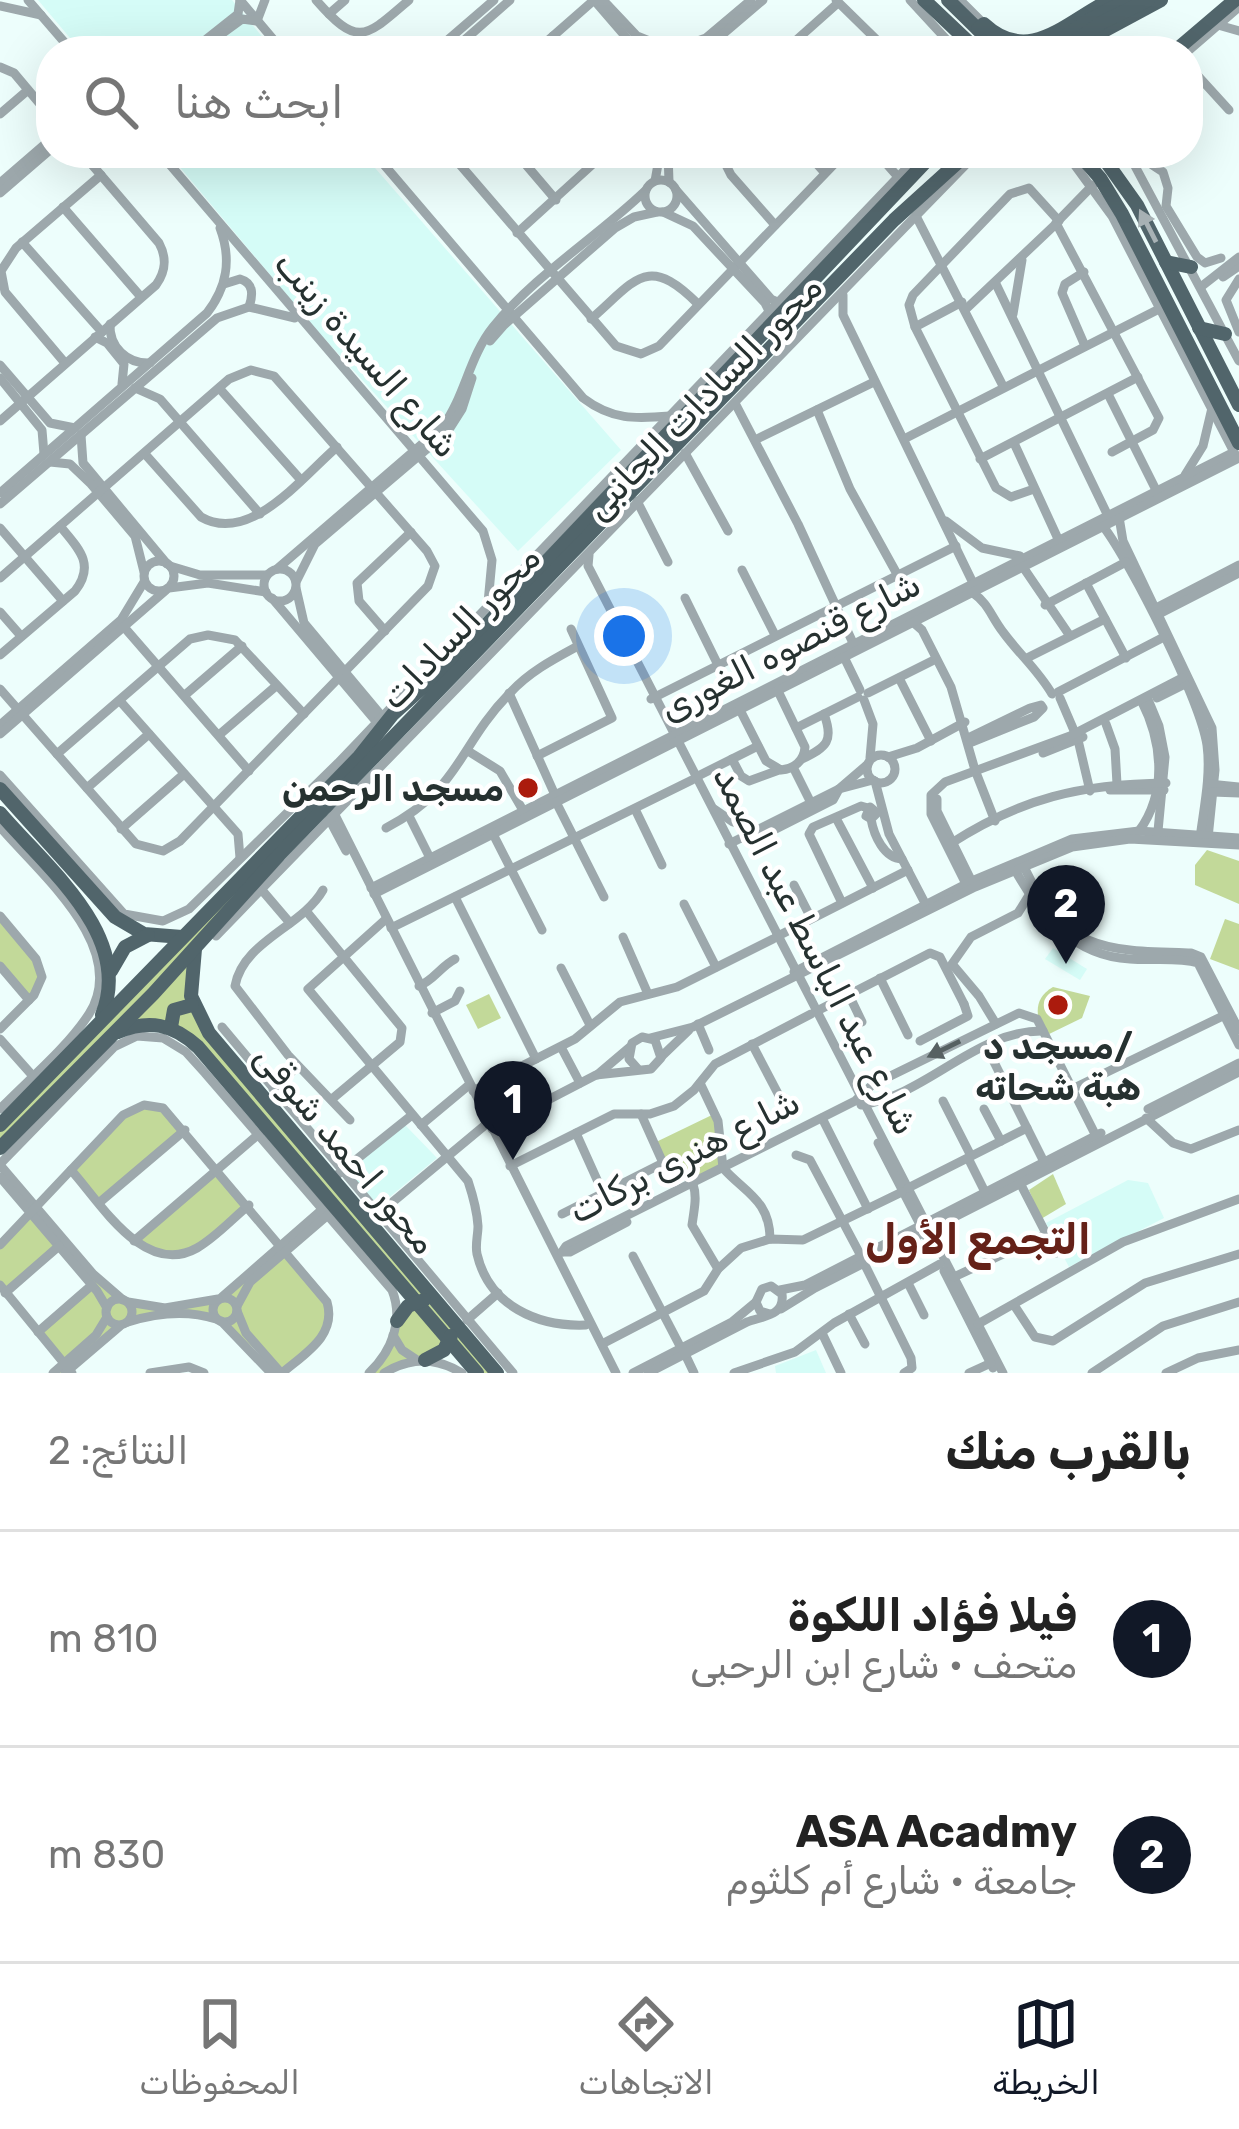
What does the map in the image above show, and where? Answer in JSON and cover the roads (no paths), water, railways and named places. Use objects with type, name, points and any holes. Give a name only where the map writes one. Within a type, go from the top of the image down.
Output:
[{"type":"main road","points":[[925,0],[962,36]]},
{"type":"main road","points":[[948,0],[997,36]]},
{"type":"main road","points":[[1045,36],[1109,0]]},
{"type":"main road","points":[[1067,36],[1127,0]]},
{"type":"main road","points":[[1083,36],[1148,0]]},
{"type":"main road","points":[[1095,36],[1161,0]]},
{"type":"main road","points":[[1194,36],[1237,3]]},
{"type":"main road","points":[[981,27],[988,36]]},
{"type":"main road","points":[[1058,36],[1060,27]]},
{"type":"main road","name":"محور السادات","points":[[2,1116],[102,1030],[153,994],[265,842],[358,758],[380,718],[399,710],[450,663],[588,511],[920,168]]},
{"type":"main road","points":[[895,220],[942,168]]},
{"type":"main road","name":"محور السادات","points":[[189,941],[275,867],[402,731],[571,566],[798,330],[895,220],[952,168]]},
{"type":"main road","points":[[1090,168],[1107,188],[1237,454]]},
{"type":"main road","points":[[1112,168],[1239,405]]},
{"type":"main road","points":[[1166,262],[1191,267]]},
{"type":"main road","points":[[1199,328],[1232,333]]},
{"type":"main road","points":[[399,710],[405,718],[415,718]]},
{"type":"main road","points":[[380,718],[396,723],[402,731]]},
{"type":"main road","points":[[0,789],[115,917],[148,935],[189,941],[193,1005],[174,1010],[171,1027],[144,1024],[102,1030],[111,971],[125,947],[148,935]]},
{"type":"main road","points":[[0,813],[29,854],[99,933],[111,971]]},
{"type":"main road","points":[[99,933],[111,927],[115,917]]},
{"type":"main road","name":"محور احمد شوقى","points":[[193,1005],[204,1026],[246,1066],[497,1373]]},
{"type":"main road","name":"محور احمد شوقى","points":[[171,1027],[210,1059],[477,1373]]},
{"type":"main road","name":"محور السادات","points":[[0,1148],[102,1030]]},
{"type":"main road","points":[[396,1324],[416,1302],[430,1300],[443,1309],[452,1326],[450,1341],[444,1350],[424,1360]]},
{"type":"street","points":[[28,0],[59,36]]},
{"type":"street","points":[[240,0],[270,36]]},
{"type":"street","points":[[211,36],[238,14],[240,0]]},
{"type":"street","points":[[257,21],[265,0]]},
{"type":"street","points":[[316,0],[342,29],[358,35],[374,30],[410,0]]},
{"type":"street","points":[[328,14],[345,0]]},
{"type":"street","points":[[452,36],[494,0]]},
{"type":"street","points":[[469,36],[510,0]]},
{"type":"street","points":[[553,36],[599,0]]},
{"type":"street","points":[[599,0],[637,36]]},
{"type":"street","points":[[599,0],[627,36]]},
{"type":"street","points":[[708,36],[752,0]]},
{"type":"street","points":[[721,36],[763,0]]},
{"type":"street","points":[[910,0],[944,36]]},
{"type":"street","points":[[960,0],[981,27]]},
{"type":"street","points":[[801,36],[837,1],[873,36]]},
{"type":"street","points":[[1203,38],[1237,3]]},
{"type":"street","points":[[0,6],[40,15]]},
{"type":"street","points":[[219,36],[242,19],[257,21]]},
{"type":"street","points":[[1218,25],[1239,31]]},
{"type":"street","points":[[0,67],[10,70],[36,99]]},
{"type":"street","points":[[1203,83],[1228,110]]},
{"type":"street","points":[[0,114],[28,90]]},
{"type":"street","points":[[0,183],[36,152]]},
{"type":"street","points":[[0,194],[36,162]]},
{"type":"street","points":[[0,421],[161,277],[162,250],[95,168]]},
{"type":"street","name":"شارع السيدة زينب","points":[[173,168],[488,541],[493,571],[486,608]]},
{"type":"street","points":[[388,168],[571,385],[599,410],[629,419],[670,416]]},
{"type":"street","points":[[391,168],[392,172]]},
{"type":"street","points":[[463,168],[590,319],[621,349],[641,354],[658,346],[830,168]]},
{"type":"street","points":[[529,168],[556,200]]},
{"type":"street","points":[[517,233],[593,168]]},
{"type":"street","points":[[269,595],[272,572],[434,435],[450,416],[475,354],[512,313],[655,182],[659,168]]},
{"type":"street","points":[[552,276],[619,225],[676,203],[668,168]]},
{"type":"street","points":[[728,168],[776,225]]},
{"type":"street","points":[[820,168],[825,173]]},
{"type":"street","points":[[887,168],[899,185]]},
{"type":"street","name":"محور السادات الجانبى","points":[[380,718],[588,511],[670,416],[738,355],[770,314],[911,168]]},
{"type":"street","name":"محور السادات الجانبى","points":[[216,936],[261,889],[275,867],[332,816],[685,453],[707,423],[735,403],[798,330],[845,290],[962,168]]},
{"type":"street","points":[[1079,168],[1164,306],[1237,454]]},
{"type":"street","points":[[1137,168],[1232,333]]},
{"type":"street","points":[[1154,168],[1164,175]]},
{"type":"street","points":[[65,363],[2,285],[2,267],[22,242],[101,175]]},
{"type":"street","points":[[1141,179],[1164,175]]},
{"type":"street","points":[[1148,191],[1164,175]]},
{"type":"street","points":[[1164,175],[1165,203],[1194,254],[1205,263],[1221,258]]},
{"type":"street","points":[[655,182],[673,186],[770,314]]},
{"type":"street","points":[[915,327],[964,306],[997,284],[1093,185]]},
{"type":"street","points":[[1034,490],[1005,496],[980,459],[910,309],[911,297],[941,263],[1018,189],[1034,191],[1058,222],[1152,401],[1159,422],[1154,430],[1112,452]]},
{"type":"street","points":[[645,191],[646,202],[693,226],[780,304]]},
{"type":"street","points":[[63,207],[141,298]]},
{"type":"street","points":[[916,216],[1003,386]]},
{"type":"street","points":[[0,504],[106,406],[135,388],[207,313],[224,284],[227,253],[216,218]]},
{"type":"street","points":[[22,242],[128,358],[153,366]]},
{"type":"street","points":[[1012,319],[1023,257]]},
{"type":"street","points":[[1203,289],[1238,262]]},
{"type":"street","points":[[1084,272],[1066,282],[1062,293],[1084,346]]},
{"type":"street","points":[[590,319],[632,284],[651,275],[674,281],[698,304]]},
{"type":"street","points":[[224,284],[240,279],[249,284],[253,291],[249,307]]},
{"type":"street","points":[[1239,279],[1226,300],[1239,361]]},
{"type":"street","points":[[997,284],[1126,562],[1212,728],[1204,839]]},
{"type":"street","points":[[845,290],[842,313],[973,588],[1003,633],[1030,657]]},
{"type":"street","points":[[904,439],[1164,306]]},
{"type":"street","points":[[106,406],[120,388],[217,318],[249,307],[284,312],[300,320]]},
{"type":"street","points":[[102,331],[124,364],[120,388]]},
{"type":"street","points":[[0,365],[42,430],[47,458]]},
{"type":"street","points":[[153,366],[160,399]]},
{"type":"street","points":[[0,578],[219,388],[243,372],[259,370],[274,376],[431,555],[434,577],[214,807],[177,844],[163,851],[140,847],[0,689]]},
{"type":"street","points":[[980,459],[1138,377]]},
{"type":"street","points":[[0,378],[54,425],[78,431]]},
{"type":"street","points":[[755,440],[874,382]]},
{"type":"street","points":[[135,388],[160,399],[260,514]]},
{"type":"street","points":[[219,388],[300,479]]},
{"type":"street","points":[[1108,394],[1157,492]]},
{"type":"street","points":[[735,403],[835,605],[860,643]]},
{"type":"street","points":[[1180,480],[1203,446],[1212,409]]},
{"type":"street","points":[[817,410],[850,489],[896,574]]},
{"type":"street","points":[[78,431],[83,463],[135,536],[144,577],[154,591],[208,583],[244,586],[286,599],[315,544],[373,489]]},
{"type":"street","points":[[1014,443],[1059,541]]},
{"type":"street","points":[[145,454],[208,521],[237,526],[260,514],[337,447]]},
{"type":"street","points":[[685,453],[728,531]]},
{"type":"street","name":"شارع قنصوه الغورى","points":[[860,643],[928,616],[1059,541],[1237,454]]},
{"type":"street","name":"شارع قنصوه الغورى","points":[[673,738],[1237,454]]},
{"type":"street","points":[[0,725],[124,627],[167,589],[174,576],[101,490],[76,467],[47,458]]},
{"type":"street","points":[[0,493],[21,481]]},
{"type":"street","points":[[637,501],[668,562]]},
{"type":"street","points":[[941,517],[982,548],[1024,562],[1046,605],[1070,635]]},
{"type":"street","points":[[1109,518],[1158,611],[1204,729],[1210,788]]},
{"type":"street","points":[[0,655],[81,584],[86,565],[82,552],[60,526]]},
{"type":"street","points":[[0,531],[63,601]]},
{"type":"street","points":[[385,631],[359,601],[357,584],[363,573],[411,532]]},
{"type":"street","points":[[653,698],[956,546]]},
{"type":"street","name":"شارع عبد الباسط عبد الصمد","points":[[591,550],[590,571],[858,1101],[978,1324],[996,1370]]},
{"type":"street","points":[[1046,605],[1126,562]]},
{"type":"street","points":[[0,734],[121,620],[152,563],[200,575],[289,572],[304,622],[380,718]]},
{"type":"street","name":"شارع عبد الباسط عبد الصمد","points":[[571,566],[653,698]]},
{"type":"street","points":[[742,570],[776,635]]},
{"type":"street","points":[[1158,611],[1237,572]]},
{"type":"street","points":[[1086,583],[1126,659]]},
{"type":"street","points":[[988,585],[1001,623],[1057,696],[1087,790]]},
{"type":"street","points":[[269,595],[344,675]]},
{"type":"street","points":[[685,598],[718,664]]},
{"type":"street","points":[[0,612],[21,636]]},
{"type":"street","points":[[928,616],[935,652]]},
{"type":"street","points":[[1030,657],[1105,619]]},
{"type":"street","points":[[914,622],[951,687],[998,819]]},
{"type":"street","points":[[124,627],[249,771]]},
{"type":"street","points":[[537,756],[612,718],[571,629]]},
{"type":"street","points":[[57,754],[196,636],[229,637],[242,646],[304,714]]},
{"type":"street","points":[[971,740],[1034,717],[1042,706],[1101,672],[1168,644]]},
{"type":"street","points":[[185,695],[242,646]]},
{"type":"street","points":[[386,828],[438,792],[509,693],[578,646]]},
{"type":"street","points":[[796,728],[899,678],[935,652]]},
{"type":"street","points":[[842,653],[894,774],[885,811]]},
{"type":"street","name":"شارع قنصوه الغورى","points":[[372,891],[842,653]]},
{"type":"street","points":[[899,678],[931,741]]},
{"type":"street","points":[[1074,738],[1184,681]]},
{"type":"street","points":[[219,735],[276,686]]},
{"type":"street","points":[[777,689],[805,747],[792,765]]},
{"type":"street","points":[[509,693],[573,839],[604,897]]},
{"type":"street","points":[[120,701],[238,834],[265,842]]},
{"type":"street","points":[[970,885],[931,814],[932,795],[940,785],[1074,738],[1145,701]]},
{"type":"street","points":[[1145,701],[1157,743],[1158,831]]},
{"type":"street","points":[[739,708],[768,764],[792,765]]},
{"type":"street","points":[[732,759],[749,781],[792,765],[829,742],[831,731],[824,714]]},
{"type":"street","points":[[963,723],[978,772]]},
{"type":"street","points":[[741,838],[752,841],[833,800],[838,789],[877,756],[917,748],[963,723]]},
{"type":"street","points":[[1106,724],[1115,749],[1117,784]]},
{"type":"street","points":[[874,730],[868,763],[889,834],[927,907]]},
{"type":"street","points":[[87,788],[149,734]]},
{"type":"street","points":[[586,1325],[539,1320],[518,1312],[498,1293],[477,1256],[477,1216],[468,1180],[308,989],[386,923],[455,897],[758,746]]},
{"type":"street","points":[[729,844],[838,789],[887,781],[917,748]]},
{"type":"street","points":[[468,751],[500,771],[524,814]]},
{"type":"street","points":[[792,765],[811,802]]},
{"type":"street","points":[[122,829],[184,774]]},
{"type":"street","points":[[0,775],[124,914],[148,921],[177,917],[240,858],[265,842]]},
{"type":"street","name":"شارع عبد الباسط عبد الصمد","points":[[694,778],[775,938]]},
{"type":"street","points":[[951,846],[998,819],[1087,790],[1117,784],[1161,786]]},
{"type":"street","points":[[1087,790],[1161,786]]},
{"type":"street","points":[[1139,831],[1161,786]]},
{"type":"street","points":[[1210,788],[1239,790]]},
{"type":"street","points":[[710,806],[733,822],[757,830]]},
{"type":"street","points":[[842,903],[809,838],[813,827],[861,806],[889,856],[905,865]]},
{"type":"street","points":[[634,809],[662,865]]},
{"type":"street","name":"شارع قنصوه الغورى","points":[[372,891],[493,834],[524,814]]},
{"type":"street","points":[[332,816],[613,1373]]},
{"type":"street","points":[[332,816],[469,1088]]},
{"type":"street","points":[[409,816],[430,858]]},
{"type":"street","points":[[836,818],[873,888]]},
{"type":"street","points":[[0,827],[5,838],[29,854],[90,935],[99,960],[98,990],[88,1015],[32,1075],[2,1116]]},
{"type":"street","points":[[596,1076],[638,1039],[695,1025],[970,885],[1072,839],[1158,831],[1204,839]]},
{"type":"street","points":[[238,834],[240,858]]},
{"type":"street","points":[[493,834],[542,930]]},
{"type":"street","points":[[1017,864],[1102,841],[1239,841]]},
{"type":"street","points":[[1017,864],[1046,920],[1078,943],[1124,959],[1194,962],[1239,1030]]},
{"type":"street","points":[[1017,864],[1041,900],[1073,932],[1121,951],[1197,955],[1207,965],[1239,1045]]},
{"type":"street","points":[[421,1125],[469,1088],[561,1046],[620,1002],[677,987],[873,888],[905,865]]},
{"type":"street","points":[[794,885],[812,919]]},
{"type":"street","points":[[261,889],[290,923]]},
{"type":"street","points":[[323,890],[307,912],[250,959],[235,982],[298,1066],[350,1120]]},
{"type":"street","points":[[949,966],[970,937],[1018,913],[1029,895]]},
{"type":"street","points":[[455,897],[536,1059]]},
{"type":"street","points":[[685,904],[716,968]]},
{"type":"street","points":[[307,912],[402,1028],[400,1042],[332,1099]]},
{"type":"street","points":[[0,916],[40,964],[40,984],[0,1029]]},
{"type":"street","points":[[623,938],[648,994]]},
{"type":"street","points":[[510,1166],[614,1114],[674,1106],[715,1064],[930,953],[937,954],[979,996],[996,1024],[1026,1013],[1037,1019],[1096,1136]]},
{"type":"street","points":[[419,986],[455,958]]},
{"type":"street","points":[[0,966],[29,1000]]},
{"type":"street","points":[[920,1041],[968,1016],[949,966]]},
{"type":"street","points":[[561,968],[590,1025]]},
{"type":"street","points":[[880,979],[908,1035]]},
{"type":"street","points":[[432,1012],[455,1000],[460,991]]},
{"type":"street","points":[[849,994],[862,1022]]},
{"type":"street","points":[[964,1004],[979,996]]},
{"type":"street","points":[[1072,1089],[1225,1015]]},
{"type":"street","name":"شارع هنرى بركات","points":[[693,1185],[562,1252],[570,1252],[823,1120],[996,1024]]},
{"type":"street","points":[[695,1025],[710,1050]]},
{"type":"street","points":[[376,1214],[488,1127],[596,1076],[651,1069],[695,1025]]},
{"type":"street","points":[[222,1027],[246,1066],[273,1089],[336,1175],[376,1214],[512,1373]]},
{"type":"street","name":"شارع هنرى بركات","points":[[858,1101],[890,1096],[1007,1036],[1043,1031]]},
{"type":"street","points":[[284,1247],[250,1282],[233,1319],[159,1314],[113,1324],[92,1285],[0,1164],[114,1047],[137,1036],[154,1036],[186,1052],[386,1280],[396,1298],[402,1350],[462,1373]]},
{"type":"street","points":[[650,1038],[660,1048],[661,1058]]},
{"type":"street","points":[[0,1039],[32,1075]]},
{"type":"street","points":[[752,1044],[785,1107]]},
{"type":"street","points":[[561,1046],[580,1083]]},
{"type":"street","points":[[629,1047],[629,1059],[637,1068]]},
{"type":"street","points":[[994,1062],[1044,1162]]},
{"type":"street","points":[[273,1089],[298,1066]]},
{"type":"street","points":[[633,1373],[776,1312],[985,1192],[1239,1067]]},
{"type":"street","points":[[700,1083],[721,1133],[718,1150],[724,1169],[754,1194],[769,1223],[770,1239]]},
{"type":"street","points":[[925,1227],[1020,1183],[1191,1091]]},
{"type":"street","points":[[943,1101],[985,1192]]},
{"type":"street","points":[[0,1245],[123,1114],[137,1106],[163,1108],[327,1302],[330,1318],[318,1342],[282,1373],[247,1333],[232,1300],[220,1298],[165,1308],[113,1301],[97,1335],[68,1370]]},
{"type":"street","points":[[1161,1128],[1165,1108]]},
{"type":"street","points":[[984,1109],[1000,1141]]},
{"type":"street","points":[[641,1114],[663,1163],[680,1170],[693,1185],[697,1204],[692,1226],[718,1269]]},
{"type":"street","points":[[336,1175],[412,1115]]},
{"type":"street","points":[[1145,1118],[1173,1143],[1191,1149],[1239,1130]]},
{"type":"street","points":[[823,1120],[868,1209]]},
{"type":"street","points":[[488,1127],[613,1373]]},
{"type":"street","points":[[602,1344],[704,1292],[718,1269],[741,1248],[770,1239],[803,1240],[1027,1128]]},
{"type":"street","points":[[100,1202],[184,1130]]},
{"type":"street","points":[[134,1241],[260,1133]]},
{"type":"street","points":[[576,1133],[603,1193]]},
{"type":"street","points":[[796,1155],[811,1160],[862,1260],[912,1362],[904,1373]]},
{"type":"street","points":[[562,1214],[663,1163]]},
{"type":"street","points":[[71,1170],[134,1241],[153,1252],[187,1252],[249,1205]]},
{"type":"street","points":[[0,1177],[125,1301],[132,1315],[68,1370],[53,1373]]},
{"type":"street","points":[[1020,1183],[1056,1253]]},
{"type":"street","points":[[978,1324],[1123,1242],[1239,1199]]},
{"type":"street","points":[[271,1373],[212,1309],[326,1211]]},
{"type":"street","name":"شارع عبد الباسط عبد الصمد","points":[[925,1227],[996,1370]]},
{"type":"street","points":[[954,1277],[1046,1234]]},
{"type":"street","points":[[59,1246],[3,1289],[68,1370]]},
{"type":"street","points":[[1013,1305],[1034,1337],[1053,1341],[1145,1283],[1239,1254]]},
{"type":"street","points":[[633,1256],[694,1373]]},
{"type":"street","points":[[648,1373],[732,1322],[756,1302],[761,1289],[805,1285],[862,1260]]},
{"type":"street","points":[[734,1373],[767,1368],[940,1264]]},
{"type":"street","points":[[908,1283],[924,1315]]},
{"type":"street","points":[[38,1332],[92,1285]]},
{"type":"street","points":[[776,1312],[784,1299],[780,1290]]},
{"type":"street","points":[[467,1320],[498,1293]]},
{"type":"street","points":[[756,1302],[760,1311],[776,1312]]},
{"type":"street","points":[[1092,1373],[1163,1326],[1239,1302]]},
{"type":"street","points":[[849,1315],[865,1344]]},
{"type":"street","points":[[369,1373],[384,1358],[396,1324]]},
{"type":"street","points":[[822,1333],[841,1373]]},
{"type":"street","points":[[1166,1373],[1198,1358],[1239,1350]]},
{"type":"street","points":[[384,1373],[424,1360]]},
{"type":"street","points":[[150,1373],[189,1367],[204,1373]]},
{"type":"street","points":[[969,1373],[996,1370]]},
{"type":"place","name":"مسجد الرحمن","points":[[528,788]]},
{"type":"place","name":"ASA Acadmy","points":[[1066,964]]},
{"type":"place","name":"مسجد د/ هبة شحاته","points":[[1058,1005]]},
{"type":"place","name":"فيلا فؤاد اللكوة","points":[[513,1160]]},
{"type":"district","name":"التجمع الأول","points":[[978,1240]]}]
